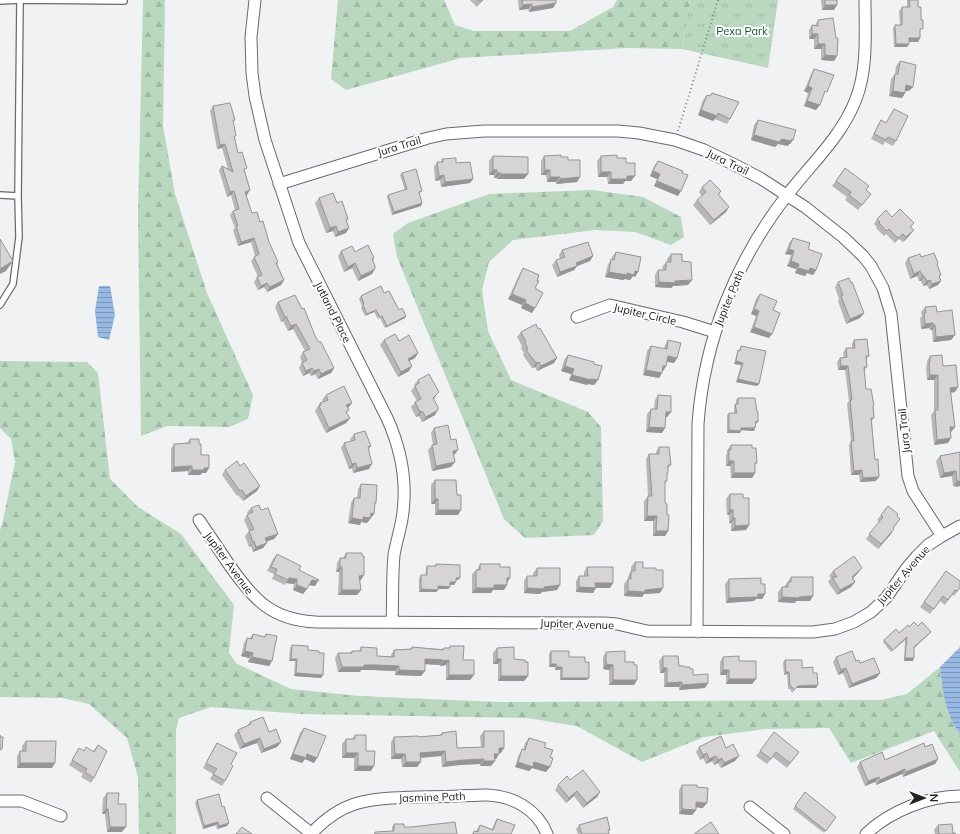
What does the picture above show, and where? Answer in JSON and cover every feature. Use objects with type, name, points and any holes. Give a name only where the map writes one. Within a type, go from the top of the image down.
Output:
[{"type":"street","name":"Jutland Place","points":[[255,0],[251,37],[252,73],[255,96],[265,140],[279,184],[299,243],[387,418],[398,444],[404,473],[405,488],[403,518],[394,553],[392,622]]},
{"type":"street","name":"Jupiter Path","points":[[697,632],[698,446],[700,401],[715,332],[728,294],[765,226],[787,195],[835,137],[848,118],[857,98],[863,75],[865,52],[865,0]]},
{"type":"street","name":"Jura Trail","points":[[279,184],[409,143],[446,134],[466,132],[618,131],[639,133],[675,140],[704,150],[760,178],[787,195],[853,246],[871,266],[883,288],[888,301],[894,328],[908,476],[913,491],[942,536]]},
{"type":"street","name":"Jupiter Circle","points":[[577,317],[610,305],[683,322],[715,332]]},
{"type":"street","name":"Jupiter Avenue","points":[[199,520],[249,592],[265,606],[275,612],[307,622],[604,623],[617,624],[647,631],[697,632],[813,632],[835,629],[854,622],[871,612],[886,598],[906,569],[928,545],[960,526]]},
{"type":"street","name":"Jasmine Path","points":[[312,834],[334,814],[361,802],[382,798],[487,795],[510,799],[525,807],[538,818],[547,834]]},
{"type":"street","points":[[866,834],[890,816],[910,807],[932,799],[960,796]]},
{"type":"street","points":[[267,798],[312,834]]},
{"type":"street","points":[[0,801],[22,801],[61,816]]},
{"type":"street","points":[[750,807],[784,834]]},
{"type":"lane","points":[[0,305],[13,284],[20,237],[18,196],[20,0]]},
{"type":"lane","points":[[0,1],[124,0]]},
{"type":"lane","points":[[0,195],[18,196]]},
{"type":"path","points":[[675,140],[718,0]]},
{"type":"green space","points":[[143,0],[165,0],[163,126],[175,194],[207,293],[253,395],[248,419],[229,427],[167,426],[141,436],[138,214]]},
{"type":"green space","points":[[338,0],[444,0],[455,25],[474,31],[570,31],[613,7],[617,0],[690,0],[682,49],[626,48],[461,58],[346,90],[331,79]]},
{"type":"green space","name":"Pexa Park","points":[[690,0],[778,0],[768,68],[682,49]]},
{"type":"green space","points":[[592,190],[643,197],[681,217],[684,237],[671,245],[635,232],[596,230],[513,240],[489,262],[482,290],[488,331],[511,380],[588,412],[601,427],[603,521],[594,535],[525,538],[504,519],[397,257],[393,234],[408,223],[489,194]]},
{"type":"green space","points":[[0,361],[87,362],[98,373],[110,479],[138,507],[181,534],[234,605],[229,653],[237,664],[291,689],[359,696],[499,702],[881,700],[907,694],[940,667],[941,679],[955,727],[960,733],[960,772],[934,731],[851,763],[829,728],[766,729],[704,737],[642,762],[577,726],[527,718],[301,714],[211,707],[179,718],[176,730],[176,834],[139,834],[138,777],[127,738],[89,704],[62,698],[0,697],[0,530],[15,462],[11,439],[0,428]]},
{"type":"water","points":[[99,286],[110,286],[115,315],[109,340],[98,337],[95,311]]},
{"type":"water","points":[[960,647],[960,733],[955,727],[948,711],[940,667]]},
{"type":"building","points":[[522,0],[556,0],[556,3],[532,7],[532,4],[523,5]]},
{"type":"building","points":[[825,0],[837,0],[837,5],[825,5]]},
{"type":"building","points":[[909,0],[918,0],[918,7],[921,7],[923,29],[920,29],[920,38],[909,38],[909,44],[896,44],[895,25],[902,25],[902,7],[910,7]]},
{"type":"building","points":[[833,18],[836,38],[838,38],[837,56],[825,55],[825,44],[818,44],[818,34],[812,34],[812,25],[818,26],[818,20]]},
{"type":"building","points":[[900,61],[916,65],[913,87],[906,85],[905,93],[893,91],[895,74],[898,74]]},
{"type":"building","points":[[814,69],[834,75],[827,92],[825,91],[820,105],[807,101],[812,88],[808,86]]},
{"type":"building","points":[[712,93],[739,102],[730,119],[718,113],[717,116],[701,110],[707,95],[710,96]]},
{"type":"building","points":[[230,103],[235,120],[233,120],[236,136],[234,136],[238,153],[242,152],[247,168],[244,169],[250,190],[245,192],[252,213],[257,212],[260,222],[263,221],[269,242],[278,262],[276,263],[284,280],[270,287],[267,283],[261,286],[257,277],[262,275],[254,257],[259,254],[254,238],[241,242],[233,211],[239,209],[234,191],[230,192],[222,166],[233,172],[225,144],[220,145],[213,106]]},
{"type":"building","points":[[894,109],[908,116],[896,141],[888,137],[886,140],[874,134],[881,120],[886,123]]},
{"type":"building","points":[[758,120],[796,130],[793,140],[782,139],[779,142],[754,135]]},
{"type":"building","points":[[561,155],[561,157],[568,157],[568,160],[580,160],[580,177],[560,179],[560,177],[550,177],[550,170],[545,170],[544,156]]},
{"type":"building","points":[[617,155],[617,158],[626,158],[626,163],[635,163],[635,176],[627,176],[627,179],[611,179],[611,172],[601,172],[601,156]]},
{"type":"building","points":[[493,156],[528,157],[528,174],[497,173],[497,170],[493,170]]},
{"type":"building","points":[[456,158],[456,163],[470,162],[473,179],[445,182],[444,175],[439,176],[437,162],[443,162],[442,159]]},
{"type":"building","points":[[658,161],[683,171],[682,173],[688,175],[681,191],[657,181],[660,174],[653,171]]},
{"type":"building","points":[[845,168],[869,186],[866,190],[871,194],[862,205],[849,195],[851,192],[836,181]]},
{"type":"building","points":[[416,169],[422,191],[419,192],[422,203],[394,212],[388,195],[407,189],[402,173]]},
{"type":"building","points":[[710,180],[721,191],[718,194],[729,207],[714,220],[697,200],[706,192],[702,187]]},
{"type":"building","points":[[333,193],[337,203],[342,201],[348,219],[346,220],[349,228],[338,232],[336,226],[330,228],[319,198]]},
{"type":"building","points":[[900,209],[914,223],[910,227],[914,230],[906,237],[903,234],[898,238],[889,229],[887,231],[877,219],[886,210],[892,217]]},
{"type":"building","points":[[793,238],[810,243],[808,249],[822,254],[816,270],[810,268],[809,271],[798,268],[799,264],[791,261],[794,251],[789,249]]},
{"type":"building","points":[[0,239],[13,261],[0,269]]},
{"type":"building","points":[[588,242],[593,256],[576,263],[577,266],[560,272],[556,260],[565,257],[562,250]]},
{"type":"building","points":[[368,245],[374,258],[372,259],[375,269],[361,276],[355,263],[348,267],[341,251],[352,246],[355,252]]},
{"type":"building","points":[[616,252],[641,257],[638,272],[635,271],[634,275],[627,273],[627,275],[609,272],[611,259],[614,260]]},
{"type":"building","points":[[934,253],[941,275],[939,276],[941,281],[932,284],[930,280],[927,281],[920,271],[914,274],[908,258],[920,254],[921,257]]},
{"type":"building","points":[[671,254],[682,254],[682,261],[691,262],[692,280],[675,281],[675,283],[659,282],[658,270],[666,270],[666,262],[671,262]]},
{"type":"building","points":[[523,268],[539,275],[537,281],[539,281],[535,288],[543,293],[535,308],[525,303],[526,300],[512,294]]},
{"type":"building","points":[[849,278],[864,313],[850,319],[841,296],[843,295],[838,282]]},
{"type":"building","points":[[381,286],[384,293],[389,291],[399,310],[402,308],[406,316],[387,326],[382,316],[380,317],[376,310],[367,314],[361,296]]},
{"type":"building","points":[[760,294],[777,301],[773,310],[780,313],[772,334],[754,327],[759,311],[754,309]]},
{"type":"building","points":[[295,295],[302,309],[304,308],[316,338],[319,342],[321,342],[334,368],[321,374],[319,369],[314,371],[312,368],[306,371],[302,363],[307,360],[303,352],[310,349],[296,324],[291,326],[278,302]]},
{"type":"building","points":[[936,306],[937,312],[952,310],[955,335],[936,337],[935,325],[933,325],[933,323],[925,324],[925,307]]},
{"type":"building","points":[[536,324],[538,329],[540,328],[557,358],[541,366],[539,362],[536,363],[526,350],[528,349],[521,332]]},
{"type":"building","points":[[395,334],[399,341],[409,335],[418,353],[408,359],[412,366],[401,372],[384,340]]},
{"type":"building","points":[[867,339],[869,356],[866,356],[867,367],[864,367],[866,389],[871,389],[874,406],[874,418],[871,418],[875,460],[878,459],[879,477],[863,478],[862,470],[854,471],[851,441],[854,441],[850,400],[852,400],[848,366],[841,366],[840,358],[847,357],[846,348],[855,348],[854,340]]},
{"type":"building","points":[[668,340],[681,343],[677,358],[668,356],[666,366],[663,366],[662,373],[646,370],[651,346],[667,349]]},
{"type":"building","points":[[741,346],[766,351],[759,384],[738,379],[743,363],[736,361],[738,350],[740,351]]},
{"type":"building","points":[[568,355],[594,362],[594,364],[602,366],[598,380],[591,380],[572,375],[574,369],[565,366]]},
{"type":"building","points":[[942,355],[943,366],[956,365],[958,387],[950,388],[955,427],[950,427],[951,438],[937,440],[935,410],[938,410],[938,375],[930,375],[929,362],[930,356]]},
{"type":"building","points":[[429,374],[439,392],[433,398],[438,410],[426,417],[422,411],[420,412],[415,402],[421,399],[415,386],[419,383],[418,380]]},
{"type":"building","points":[[344,386],[352,403],[346,405],[349,410],[346,412],[350,418],[329,428],[319,406],[321,405],[320,403],[328,400],[326,395]]},
{"type":"building","points":[[658,395],[671,396],[671,412],[666,412],[665,428],[649,427],[651,409],[657,409]]},
{"type":"building","points":[[738,398],[755,398],[758,412],[758,422],[756,421],[755,428],[741,428],[741,431],[729,430],[729,413],[737,413],[735,404],[738,404]]},
{"type":"building","points":[[448,425],[451,440],[456,439],[458,450],[453,451],[455,462],[436,466],[432,445],[437,444],[434,428]]},
{"type":"building","points":[[365,431],[371,446],[368,447],[372,464],[357,468],[356,463],[352,464],[344,443],[355,440],[354,434]]},
{"type":"building","points":[[190,439],[199,439],[199,444],[201,444],[201,455],[209,455],[209,468],[204,468],[204,470],[192,470],[192,466],[174,467],[174,444],[190,443]]},
{"type":"building","points":[[731,445],[752,445],[752,448],[756,448],[757,463],[755,463],[755,473],[734,473],[734,461],[729,461],[729,450],[731,450]]},
{"type":"building","points":[[659,447],[669,447],[671,465],[668,465],[667,481],[665,481],[665,503],[667,504],[667,515],[669,515],[668,531],[656,531],[657,516],[647,516],[648,496],[652,496],[649,454],[659,454]]},
{"type":"building","points":[[960,452],[959,482],[957,481],[956,471],[944,473],[940,456]]},
{"type":"building","points":[[237,461],[240,466],[244,463],[260,486],[246,496],[242,490],[240,491],[225,470]]},
{"type":"building","points":[[435,480],[456,480],[457,495],[461,495],[461,510],[438,510],[438,499],[435,499]]},
{"type":"building","points":[[361,484],[377,485],[374,514],[371,513],[370,518],[363,517],[363,520],[352,518],[354,498],[360,498]]},
{"type":"building","points":[[730,494],[743,494],[743,498],[749,498],[749,525],[735,526],[733,510],[730,510]]},
{"type":"building","points":[[259,505],[261,510],[268,508],[278,534],[265,538],[267,543],[256,547],[249,531],[254,529],[247,515],[253,512],[251,508]]},
{"type":"building","points":[[888,506],[898,514],[897,516],[900,519],[893,528],[894,529],[881,544],[869,534],[883,517],[881,515]]},
{"type":"building","points":[[346,553],[362,553],[362,556],[364,556],[364,575],[359,576],[361,590],[342,590],[342,567],[340,567],[340,558],[346,558]]},
{"type":"building","points":[[277,554],[301,566],[299,570],[319,580],[312,580],[307,589],[297,585],[297,579],[289,578],[288,580],[275,574],[277,569],[271,567]]},
{"type":"building","points":[[854,556],[862,568],[852,577],[855,582],[840,590],[832,577],[837,577],[833,571]]},
{"type":"building","points":[[635,562],[643,562],[643,568],[656,568],[656,570],[663,570],[663,588],[645,590],[645,592],[628,591],[628,579],[631,579],[631,571],[635,571]]},
{"type":"building","points":[[436,564],[460,565],[460,578],[456,578],[456,582],[450,582],[450,587],[438,586],[438,590],[421,589],[421,575],[427,575],[427,566],[436,566]]},
{"type":"building","points":[[480,564],[500,564],[500,567],[510,567],[510,578],[507,578],[507,585],[494,585],[494,588],[476,588],[476,570],[480,570]]},
{"type":"building","points":[[587,567],[613,567],[613,583],[595,583],[596,588],[579,587],[579,576],[588,576]]},
{"type":"building","points":[[537,568],[560,568],[560,585],[544,587],[544,589],[527,588],[527,576],[537,576]]},
{"type":"building","points":[[946,571],[960,581],[960,588],[957,591],[955,590],[948,600],[943,596],[934,609],[924,602]]},
{"type":"building","points":[[791,577],[813,577],[813,596],[799,598],[782,597],[782,587],[788,587],[788,582],[791,582]]},
{"type":"building","points":[[761,578],[761,584],[765,584],[765,594],[758,594],[758,597],[729,598],[729,579]]},
{"type":"building","points":[[914,622],[918,626],[922,622],[931,632],[914,647],[914,658],[905,658],[907,637],[893,650],[884,640],[896,629],[899,633]]},
{"type":"building","points":[[253,634],[265,637],[266,634],[277,636],[272,661],[252,657],[253,653],[245,651],[247,638],[252,639]]},
{"type":"building","points":[[292,645],[308,646],[308,650],[324,653],[323,675],[296,673],[297,659],[291,659]]},
{"type":"building","points":[[450,646],[464,646],[463,660],[474,660],[474,675],[449,675],[449,660],[443,661],[425,659],[425,671],[399,670],[399,666],[364,665],[364,667],[342,667],[338,653],[352,653],[352,651],[361,651],[361,647],[377,648],[377,656],[394,657],[394,650],[412,649],[412,647],[443,650],[444,648],[450,648]]},
{"type":"building","points":[[514,647],[514,659],[525,660],[525,662],[528,662],[528,676],[501,676],[501,659],[497,659],[497,648]]},
{"type":"building","points":[[551,651],[569,651],[569,657],[585,657],[585,662],[589,662],[589,678],[562,678],[562,667],[557,667],[556,664],[551,664]]},
{"type":"building","points":[[625,651],[625,662],[634,662],[634,665],[637,665],[637,680],[613,680],[613,665],[606,664],[606,652]]},
{"type":"building","points":[[852,651],[856,661],[859,660],[860,663],[874,658],[880,673],[852,684],[846,668],[841,670],[836,657]]},
{"type":"building","points":[[663,656],[678,656],[679,666],[690,667],[690,669],[693,669],[693,675],[708,674],[708,683],[682,685],[682,682],[667,683],[667,668],[663,668]]},
{"type":"building","points":[[739,656],[739,661],[756,661],[756,679],[729,679],[729,670],[723,670],[723,657]]},
{"type":"building","points":[[785,660],[802,660],[802,668],[813,667],[813,673],[817,673],[818,685],[798,686],[794,690],[790,686],[789,672],[786,672]]},
{"type":"building","points":[[263,717],[269,732],[276,729],[281,742],[264,749],[260,738],[244,744],[238,730],[251,724],[250,722]]},
{"type":"building","points":[[304,728],[326,736],[317,758],[307,754],[306,758],[293,754]]},
{"type":"building","points":[[456,731],[457,748],[484,747],[484,731],[504,731],[504,748],[499,748],[499,754],[494,754],[495,761],[484,761],[484,759],[446,762],[445,751],[420,753],[421,762],[406,762],[405,754],[395,754],[394,737],[442,735],[442,733]]},
{"type":"building","points":[[774,732],[799,752],[790,763],[776,752],[771,759],[760,751]]},
{"type":"building","points":[[355,735],[366,735],[366,751],[375,751],[374,766],[358,766],[358,753],[346,753],[346,739],[355,739]]},
{"type":"building","points":[[721,736],[726,748],[733,744],[739,756],[724,763],[722,758],[718,760],[716,756],[709,759],[707,753],[703,755],[699,747]]},
{"type":"building","points":[[0,737],[3,737],[2,749],[0,750]]},
{"type":"building","points":[[529,738],[546,743],[544,747],[553,750],[550,757],[553,758],[550,767],[534,762],[533,767],[518,762],[522,749],[525,750]]},
{"type":"building","points":[[26,741],[56,741],[55,763],[20,763],[20,751],[26,751]]},
{"type":"building","points":[[217,743],[237,753],[231,764],[233,766],[225,781],[213,774],[217,769],[206,763]]},
{"type":"building","points":[[924,743],[925,747],[932,744],[938,759],[906,772],[905,769],[880,780],[879,777],[868,781],[860,762],[882,752],[885,760]]},
{"type":"building","points":[[98,745],[107,751],[94,778],[85,772],[87,769],[72,760],[79,748],[84,751],[86,747],[94,752]]},
{"type":"building","points":[[583,770],[600,792],[587,803],[577,791],[569,798],[558,785],[567,776],[570,780]]},
{"type":"building","points":[[682,785],[697,785],[697,787],[708,788],[707,803],[696,802],[696,810],[682,809]]},
{"type":"building","points":[[805,792],[836,817],[826,831],[795,806]]},
{"type":"building","points":[[107,793],[119,793],[118,804],[126,804],[126,827],[110,827],[108,809],[106,809]]},
{"type":"building","points":[[219,794],[222,807],[224,806],[229,823],[219,826],[218,822],[204,826],[197,800]]},
{"type":"building","points":[[607,817],[610,830],[608,830],[609,834],[582,834],[579,825]]},
{"type":"building","points":[[497,819],[515,825],[511,834],[473,834],[474,831],[478,832],[480,825],[493,830]]},
{"type":"building","points":[[455,822],[457,834],[375,834],[375,832],[394,831],[394,824],[404,824],[404,827],[411,827]]},
{"type":"building","points":[[711,822],[719,834],[694,834]]},
{"type":"building","points":[[952,824],[953,833],[956,834],[939,834],[938,825]]},
{"type":"building","points":[[242,827],[252,834],[236,834]]}]
